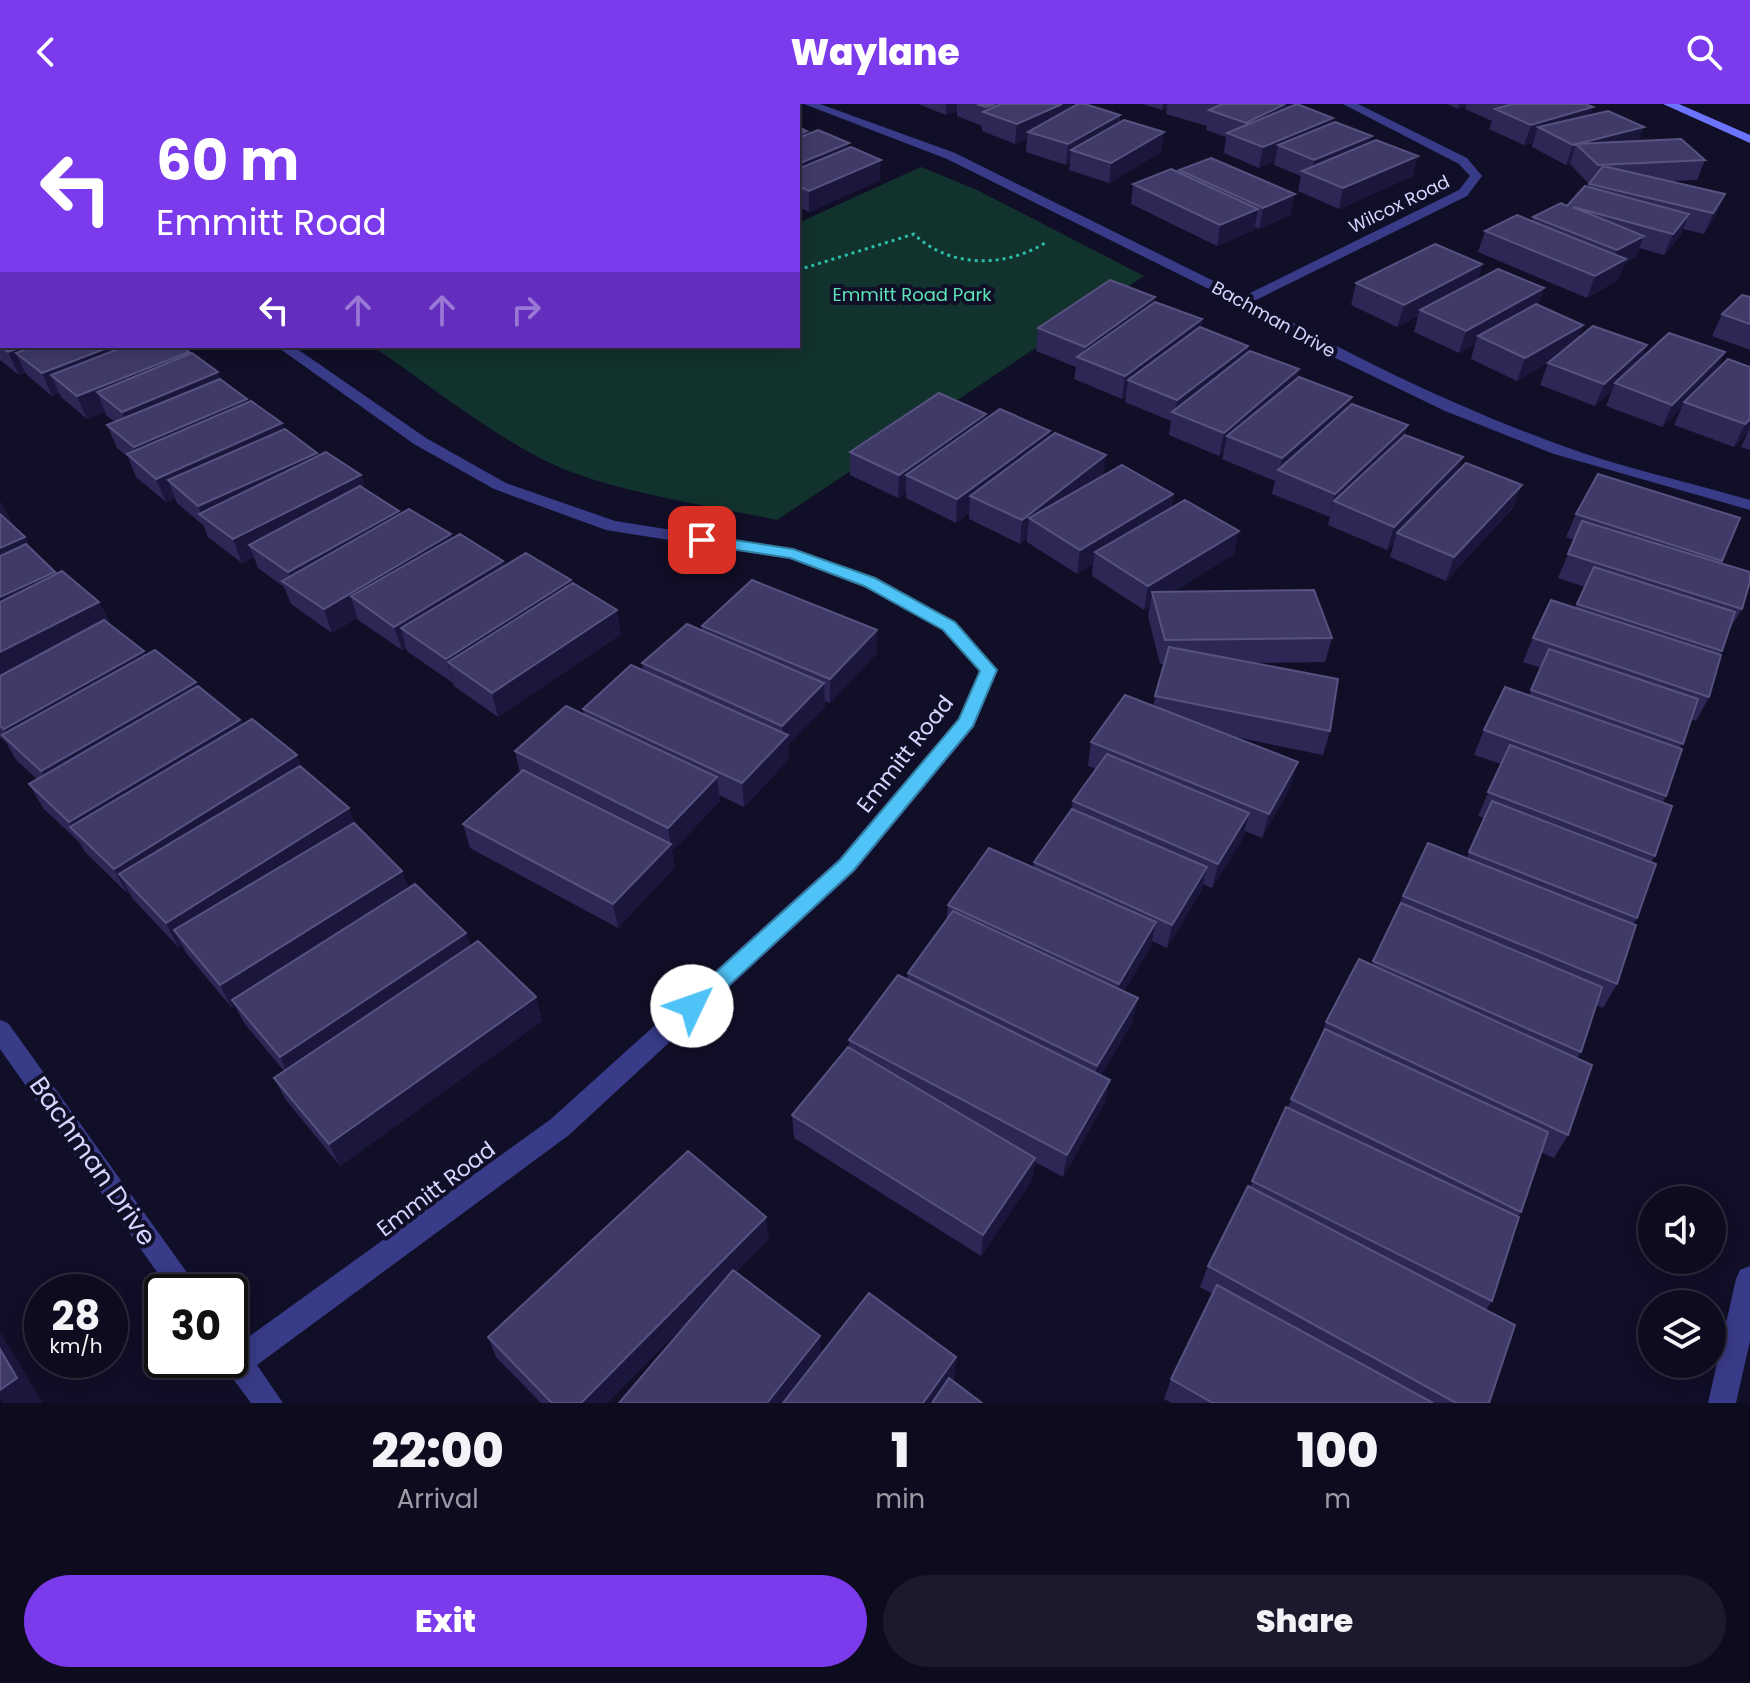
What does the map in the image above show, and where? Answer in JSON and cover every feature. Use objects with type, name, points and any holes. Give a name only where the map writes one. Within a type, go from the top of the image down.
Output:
[{"type":"street","name":"Bachman Drive","points":[[810,104],[951,156],[1244,301],[1328,349],[1450,408],[1560,451],[1750,505]]},
{"type":"street","name":"Wilcox Road","points":[[1244,301],[1463,193],[1476,176],[1463,161],[1349,104]]},
{"type":"street","points":[[1669,104],[1750,139]]},
{"type":"street","name":"Emmitt Road","points":[[248,1347],[560,1127],[847,865],[967,722],[989,670],[949,626],[869,582],[793,554],[612,526],[500,486],[420,441],[286,348]]},
{"type":"street","name":"Bachman Drive","points":[[0,1030],[174,1274]]},
{"type":"street","points":[[1722,1403],[1750,1279]]},
{"type":"street","points":[[248,1377],[269,1403]]},
{"type":"path","points":[[800,269],[914,234],[935,252],[972,261],[1011,258],[1027,253],[1048,240],[1055,233],[1060,210]]},
{"type":"green space","name":"Emmitt Road Park","points":[[921,167],[977,190],[1144,276],[777,520],[675,500],[574,473],[497,433],[375,348],[800,348],[800,222]]},
{"type":"building","points":[[1001,104],[1062,104],[1017,124],[983,112]]},
{"type":"building","points":[[1078,104],[1120,115],[1068,144],[1028,132]]},
{"type":"building","points":[[1222,104],[1285,104],[1246,123],[1209,110]]},
{"type":"building","points":[[1297,104],[1333,118],[1263,147],[1227,133]]},
{"type":"building","points":[[1513,104],[1585,104],[1593,107],[1531,125],[1495,109]]},
{"type":"building","points":[[1608,111],[1644,127],[1573,145],[1538,127]]},
{"type":"building","points":[[1124,120],[1164,132],[1111,163],[1071,150]]},
{"type":"building","points":[[1335,122],[1372,136],[1314,160],[1278,145]]},
{"type":"building","points":[[818,130],[849,143],[800,163],[800,137]]},
{"type":"building","points":[[1681,139],[1705,160],[1598,165],[1576,144]]},
{"type":"building","points":[[1376,140],[1418,156],[1343,188],[1302,171]]},
{"type":"building","points":[[851,147],[881,160],[809,191],[800,187],[800,168]]},
{"type":"building","points":[[1211,158],[1295,194],[1263,208],[1179,170]]},
{"type":"building","points":[[1603,166],[1725,194],[1713,213],[1589,184]]},
{"type":"building","points":[[1171,169],[1258,209],[1220,225],[1133,184]]},
{"type":"building","points":[[1585,186],[1689,214],[1673,234],[1573,207],[1644,236],[1617,250],[1533,217],[1561,203],[1567,206]]},
{"type":"building","points":[[1517,215],[1626,259],[1595,276],[1485,231]]},
{"type":"building","points":[[1435,244],[1482,264],[1404,305],[1356,283]]},
{"type":"building","points":[[1498,269],[1544,288],[1466,331],[1420,310]]},
{"type":"building","points":[[1110,280],[1155,297],[1085,347],[1038,328]]},
{"type":"building","points":[[1742,295],[1750,297],[1750,324],[1722,314]]},
{"type":"building","points":[[1155,302],[1202,319],[1125,376],[1077,357]]},
{"type":"building","points":[[1536,304],[1583,325],[1525,358],[1478,336]]},
{"type":"building","points":[[1593,326],[1647,345],[1604,384],[1548,363]]},
{"type":"building","points":[[1200,327],[1248,346],[1177,400],[1128,380]]},
{"type":"building","points":[[1669,333],[1725,352],[1672,405],[1615,383]]},
{"type":"building","points":[[29,348],[107,348],[42,373],[16,353]]},
{"type":"building","points":[[121,348],[184,348],[189,352],[77,396],[51,375]]},
{"type":"building","points":[[1250,351],[1299,369],[1224,433],[1172,412]]},
{"type":"building","points":[[192,353],[218,372],[122,412],[97,392]]},
{"type":"building","points":[[1728,359],[1750,367],[1750,419],[1745,424],[1684,402]]},
{"type":"building","points":[[1299,377],[1352,397],[1282,458],[1227,436]]},
{"type":"building","points":[[220,379],[247,399],[134,447],[107,425]]},
{"type":"building","points":[[939,393],[986,414],[899,475],[850,452]]},
{"type":"building","points":[[251,401],[282,423],[156,479],[127,454]]},
{"type":"building","points":[[1352,404],[1408,425],[1335,494],[1278,470]]},
{"type":"building","points":[[1000,409],[1050,431],[957,499],[906,475]]},
{"type":"building","points":[[285,429],[317,453],[198,506],[168,480]]},
{"type":"building","points":[[1055,433],[1106,455],[1022,520],[970,496]]},
{"type":"building","points":[[1405,435],[1463,457],[1394,527],[1334,501]]},
{"type":"building","points":[[326,452],[361,475],[233,539],[199,514]]},
{"type":"building","points":[[1466,463],[1522,485],[1454,557],[1397,533]]},
{"type":"building","points":[[1122,465],[1173,494],[1080,550],[1029,518]]},
{"type":"building","points":[[1598,474],[1740,518],[1722,561],[1576,514]]},
{"type":"building","points":[[360,486],[399,511],[288,572],[249,545]]},
{"type":"building","points":[[1185,500],[1239,531],[1148,586],[1095,552]]},
{"type":"building","points":[[409,509],[451,534],[324,609],[282,581]]},
{"type":"building","points":[[0,514],[25,537],[0,548]]},
{"type":"building","points":[[1582,521],[1750,572],[1742,609],[1568,554]]},
{"type":"building","points":[[460,534],[503,561],[394,627],[351,596]]},
{"type":"building","points":[[26,544],[55,572],[0,597],[0,556]]},
{"type":"building","points":[[526,553],[571,580],[446,659],[401,628]]},
{"type":"building","points":[[1594,567],[1735,612],[1722,651],[1577,604]]},
{"type":"building","points":[[62,571],[99,602],[0,652],[0,602]]},
{"type":"building","points":[[752,580],[877,630],[830,679],[702,626]]},
{"type":"building","points":[[573,583],[617,610],[492,693],[448,662]]},
{"type":"building","points":[[1314,590],[1332,638],[1165,640],[1152,592]]},
{"type":"building","points":[[1551,600],[1721,655],[1709,697],[1533,638]]},
{"type":"building","points":[[104,620],[144,651],[4,729],[0,726],[0,676]]},
{"type":"building","points":[[687,624],[824,683],[782,726],[642,663]]},
{"type":"building","points":[[1169,647],[1338,679],[1330,731],[1155,696]]},
{"type":"building","points":[[1549,649],[1698,699],[1683,744],[1531,690]]},
{"type":"building","points":[[155,650],[196,682],[41,771],[2,735]]},
{"type":"building","points":[[631,665],[788,735],[742,783],[583,709]]},
{"type":"building","points":[[198,686],[240,720],[69,822],[29,784]]},
{"type":"building","points":[[1505,687],[1682,749],[1666,796],[1484,730]]},
{"type":"building","points":[[1125,695],[1298,762],[1269,814],[1091,742]]},
{"type":"building","points":[[566,706],[717,777],[668,828],[515,751]]},
{"type":"building","points":[[252,719],[297,755],[114,869],[70,827]]},
{"type":"building","points":[[1510,745],[1672,806],[1655,856],[1488,792]]},
{"type":"building","points":[[1107,754],[1249,813],[1218,864],[1073,801]]},
{"type":"building","points":[[300,766],[349,808],[166,923],[119,874]]},
{"type":"building","points":[[523,770],[671,844],[613,904],[463,824]]},
{"type":"building","points":[[1492,801],[1656,864],[1637,918],[1469,852]]},
{"type":"building","points":[[1072,809],[1207,867],[1172,925],[1034,862]]},
{"type":"building","points":[[354,823],[402,871],[220,985],[174,930]]},
{"type":"building","points":[[1428,843],[1636,925],[1617,984],[1403,896]]},
{"type":"building","points":[[989,848],[1156,922],[1119,984],[948,905]]},
{"type":"building","points":[[415,884],[466,933],[280,1057],[232,1000]]},
{"type":"building","points":[[1401,903],[1602,987],[1581,1052],[1373,961]]},
{"type":"building","points":[[953,911],[1138,998],[1097,1066],[908,973]]},
{"type":"building","points":[[478,941],[536,997],[329,1144],[274,1078]]},
{"type":"building","points":[[1359,959],[1592,1065],[1568,1135],[1326,1022]]},
{"type":"building","points":[[898,975],[1110,1080],[1067,1155],[849,1040]]},
{"type":"building","points":[[1325,1029],[1548,1132],[1521,1212],[1291,1099]]},
{"type":"building","points":[[848,1047],[1035,1158],[983,1235],[792,1115]]},
{"type":"building","points":[[1286,1107],[1519,1217],[1492,1301],[1252,1181]]},
{"type":"building","points":[[688,1151],[766,1217],[581,1403],[552,1403],[488,1337]]},
{"type":"building","points":[[1248,1186],[1515,1325],[1489,1403],[1456,1403],[1208,1266]]},
{"type":"building","points":[[733,1270],[820,1336],[767,1403],[619,1403]]},
{"type":"building","points":[[1217,1285],[1433,1403],[1213,1403],[1171,1379]]},
{"type":"building","points":[[869,1293],[956,1357],[923,1403],[783,1403]]},
{"type":"building","points":[[0,1349],[17,1378],[0,1390]]},
{"type":"building","points":[[949,1378],[982,1403],[932,1403]]},
{"type":"route","points":[[692,1006],[847,865],[967,722],[989,670],[949,626],[869,582],[793,554],[702,540]]}]
